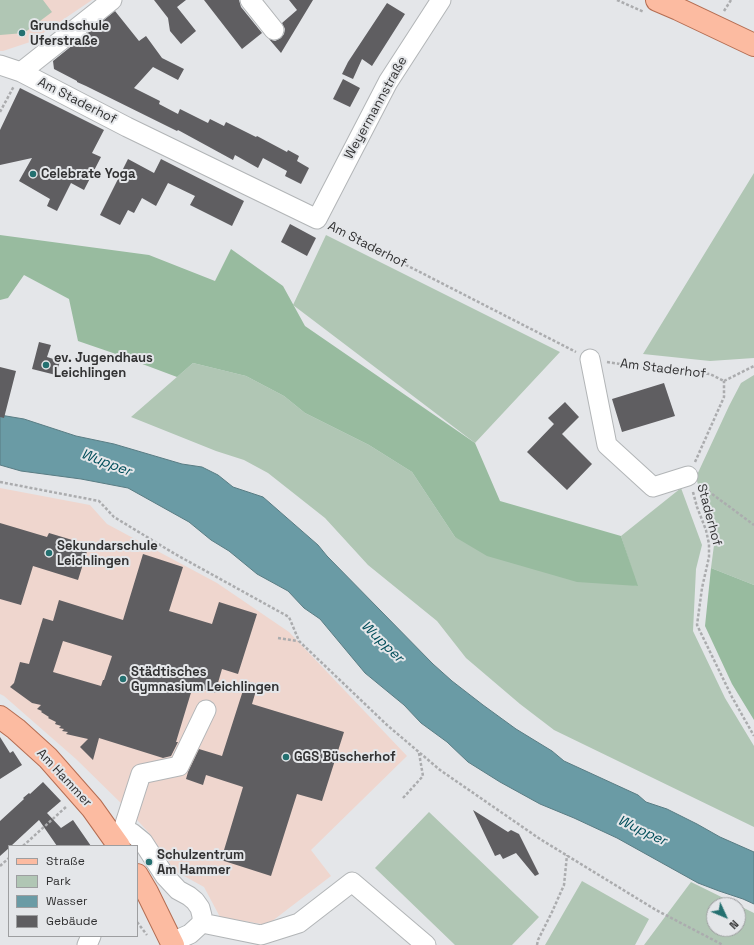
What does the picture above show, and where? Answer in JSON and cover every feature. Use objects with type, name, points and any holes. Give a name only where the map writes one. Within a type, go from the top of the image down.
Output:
[{"type":"main road","points":[[656,0],[754,45]]},
{"type":"main road","name":"Am Hammer","points":[[0,716],[48,758],[118,837]]},
{"type":"main road","points":[[138,877],[173,943]]},
{"type":"street","points":[[21,72],[112,0]]},
{"type":"street","points":[[250,0],[274,30]]},
{"type":"street","name":"Weyermannstraße","points":[[317,219],[388,82],[441,0]]},
{"type":"street","name":"Am Staderhof","points":[[0,65],[21,72],[127,127],[317,219]]},
{"type":"street","points":[[590,359],[607,445],[653,487],[688,476]]},
{"type":"street","points":[[118,837],[141,774],[179,766],[206,710]]},
{"type":"street","points":[[118,837],[132,833],[143,842],[165,876],[178,890],[195,901],[200,908],[202,923],[190,934],[173,943]]},
{"type":"street","points":[[202,923],[261,936],[299,923],[352,882],[426,945]]},
{"type":"street","points":[[151,900],[167,892],[178,890]]},
{"type":"path","points":[[723,13],[731,0]]},
{"type":"path","points":[[0,112],[21,72]]},
{"type":"path","name":"Am Staderhof","points":[[317,219],[590,359],[633,366],[710,374],[724,382]]},
{"type":"path","points":[[724,382],[754,366]]},
{"type":"path","name":"Staderhof","points":[[724,382],[724,398],[688,476],[697,507],[706,530],[709,544],[709,557],[702,588],[697,625],[732,697],[754,736]]},
{"type":"path","points":[[688,476],[754,525]]},
{"type":"path","points":[[0,482],[99,501],[114,517],[154,542],[289,617],[299,641],[387,725],[440,770],[540,839],[656,910],[723,945]]},
{"type":"path","points":[[278,638],[299,641]]},
{"type":"path","points":[[403,798],[423,776],[419,752]]},
{"type":"path","points":[[24,845],[67,806]]},
{"type":"path","points":[[537,945],[564,885],[567,855]]},
{"type":"path","points":[[0,866],[8,859]]},
{"type":"path","points":[[138,923],[150,940]]},
{"type":"shaded area","name":"Grundschule Uferstraße","points":[[0,0],[92,0],[30,42],[0,51]]},
{"type":"shaded area","points":[[0,488],[90,505],[107,524],[217,583],[289,632],[407,756],[311,850],[331,876],[267,925],[220,917],[204,887],[175,871],[149,833],[129,811],[76,759],[0,694]]},
{"type":"green space","points":[[0,0],[43,0],[52,12],[24,33],[0,35]]},
{"type":"green space","points":[[754,173],[754,358],[710,361],[643,354]]},
{"type":"green space","points":[[0,235],[149,255],[215,281],[231,249],[283,286],[305,326],[475,443],[500,501],[621,536],[638,586],[577,582],[487,556],[455,537],[412,472],[369,445],[305,413],[284,396],[246,376],[193,363],[177,377],[78,341],[69,299],[24,275],[8,298],[0,300]]},
{"type":"green space","points":[[326,235],[560,352],[475,443],[293,305]]},
{"type":"green space","points":[[193,363],[246,376],[284,396],[305,413],[369,445],[412,472],[455,537],[637,586],[621,536],[681,488],[702,545],[696,569],[693,631],[725,698],[754,746],[754,827],[554,730],[520,704],[466,658],[437,621],[368,565],[325,518],[268,473],[244,460],[216,451],[131,417]]},
{"type":"green space","points":[[754,375],[754,585],[711,568],[714,545],[696,477],[741,383]]},
{"type":"green space","points":[[711,568],[754,585],[754,720],[732,684],[705,626]]},
{"type":"green space","points":[[429,812],[539,917],[512,945],[455,945],[375,868]]},
{"type":"green space","points":[[582,881],[649,919],[635,945],[545,945]]},
{"type":"green space","points":[[691,882],[722,897],[706,897],[706,937],[746,937],[746,909],[754,913],[754,945],[644,945]]},
{"type":"water","name":"Wupper","points":[[0,415],[24,419],[76,436],[114,444],[182,464],[202,467],[218,475],[233,487],[263,497],[318,545],[433,664],[452,681],[516,729],[552,751],[564,761],[638,795],[646,802],[667,809],[720,837],[754,852],[754,904],[746,900],[746,897],[737,897],[698,883],[617,838],[540,804],[468,762],[447,742],[421,723],[404,705],[365,673],[320,619],[304,608],[288,591],[257,574],[229,551],[211,540],[189,522],[128,488],[81,479],[21,471],[0,465]]},
{"type":"building","points":[[154,0],[186,0],[177,7],[196,31],[181,44],[170,31],[168,18]]},
{"type":"building","points":[[204,0],[239,0],[241,7],[262,33],[242,49]]},
{"type":"building","points":[[289,0],[313,0],[281,53],[269,39],[275,41],[281,38],[285,29],[282,23],[297,10]]},
{"type":"building","points":[[387,3],[405,14],[372,66],[362,59],[353,79],[342,74],[348,62]]},
{"type":"building","points":[[115,11],[139,41],[146,36],[162,58],[184,69],[178,80],[153,67],[134,88],[160,101],[159,104],[178,114],[180,109],[208,123],[210,119],[224,126],[226,122],[287,152],[288,150],[299,156],[297,161],[309,168],[301,184],[285,176],[287,171],[263,158],[258,168],[235,155],[233,160],[178,130],[177,131],[77,82],[54,69],[53,61]]},
{"type":"building","points":[[343,79],[360,88],[350,107],[333,99]]},
{"type":"building","points":[[20,88],[104,130],[92,153],[101,157],[84,190],[71,183],[57,211],[47,206],[50,199],[19,181],[32,158],[0,165],[0,130]]},
{"type":"building","points":[[128,159],[154,173],[161,159],[244,201],[232,226],[190,205],[195,196],[168,183],[156,206],[142,198],[134,213],[128,210],[120,225],[100,215]]},
{"type":"building","points":[[290,224],[316,238],[307,256],[281,242]]},
{"type":"building","name":"ev. Jugendhaus Leichlingen","points":[[39,342],[51,345],[47,357],[60,361],[56,375],[32,369]]},
{"type":"building","points":[[0,367],[16,371],[4,418],[0,417]]},
{"type":"building","points":[[664,383],[675,416],[622,432],[612,399]]},
{"type":"building","points":[[565,402],[579,417],[562,434],[592,464],[567,490],[527,452],[554,424],[548,418]]},
{"type":"building","name":"Sekundarschule Leichlingen","points":[[0,523],[47,537],[49,533],[89,545],[78,580],[33,566],[21,605],[0,599]]},
{"type":"building","points":[[143,554],[183,567],[169,611],[212,624],[219,602],[257,614],[238,674],[222,669],[215,693],[193,686],[176,742],[178,742],[171,756],[163,758],[99,738],[93,760],[80,747],[88,739],[66,734],[68,732],[62,731],[64,729],[59,728],[61,726],[55,724],[56,722],[48,718],[49,717],[41,712],[42,711],[37,709],[41,705],[32,703],[10,687],[14,683],[20,662],[29,664],[43,618],[53,621],[59,600],[123,620]],"holes":[[[63,641],[112,656],[101,686],[53,672]]]},
{"type":"building","name":"GGS Büscherhof","points":[[246,681],[258,684],[252,704],[344,732],[322,801],[297,794],[271,876],[221,860],[243,787],[206,775],[203,785],[186,779],[199,749],[222,756]]},
{"type":"building","points":[[0,737],[10,753],[13,751],[22,765],[0,779]]},
{"type":"building","points":[[43,782],[61,801],[47,813],[61,828],[73,820],[90,845],[56,845],[39,820],[12,845],[8,845],[8,849],[0,856],[0,821],[24,799],[23,798],[29,793],[30,794]]},
{"type":"building","points":[[473,810],[508,832],[511,830],[519,834],[539,874],[535,876],[516,853],[503,859],[500,854],[495,856]]},
{"type":"place","name":"Grundschule Uferstraße","points":[[22,33]]},
{"type":"place","name":"Celebrate Yoga","points":[[33,174]]},
{"type":"place","name":"ev. Jugendhaus Leichlingen","points":[[46,365]]},
{"type":"place","name":"Sekundarschule Leichlingen","points":[[49,553]]},
{"type":"place","name":"Städtisches Gymnasium Leichlingen","points":[[123,679]]},
{"type":"place","name":"GGS Büscherhof","points":[[286,757]]},
{"type":"place","name":"Schulzentrum Am Hammer","points":[[149,862]]}]
